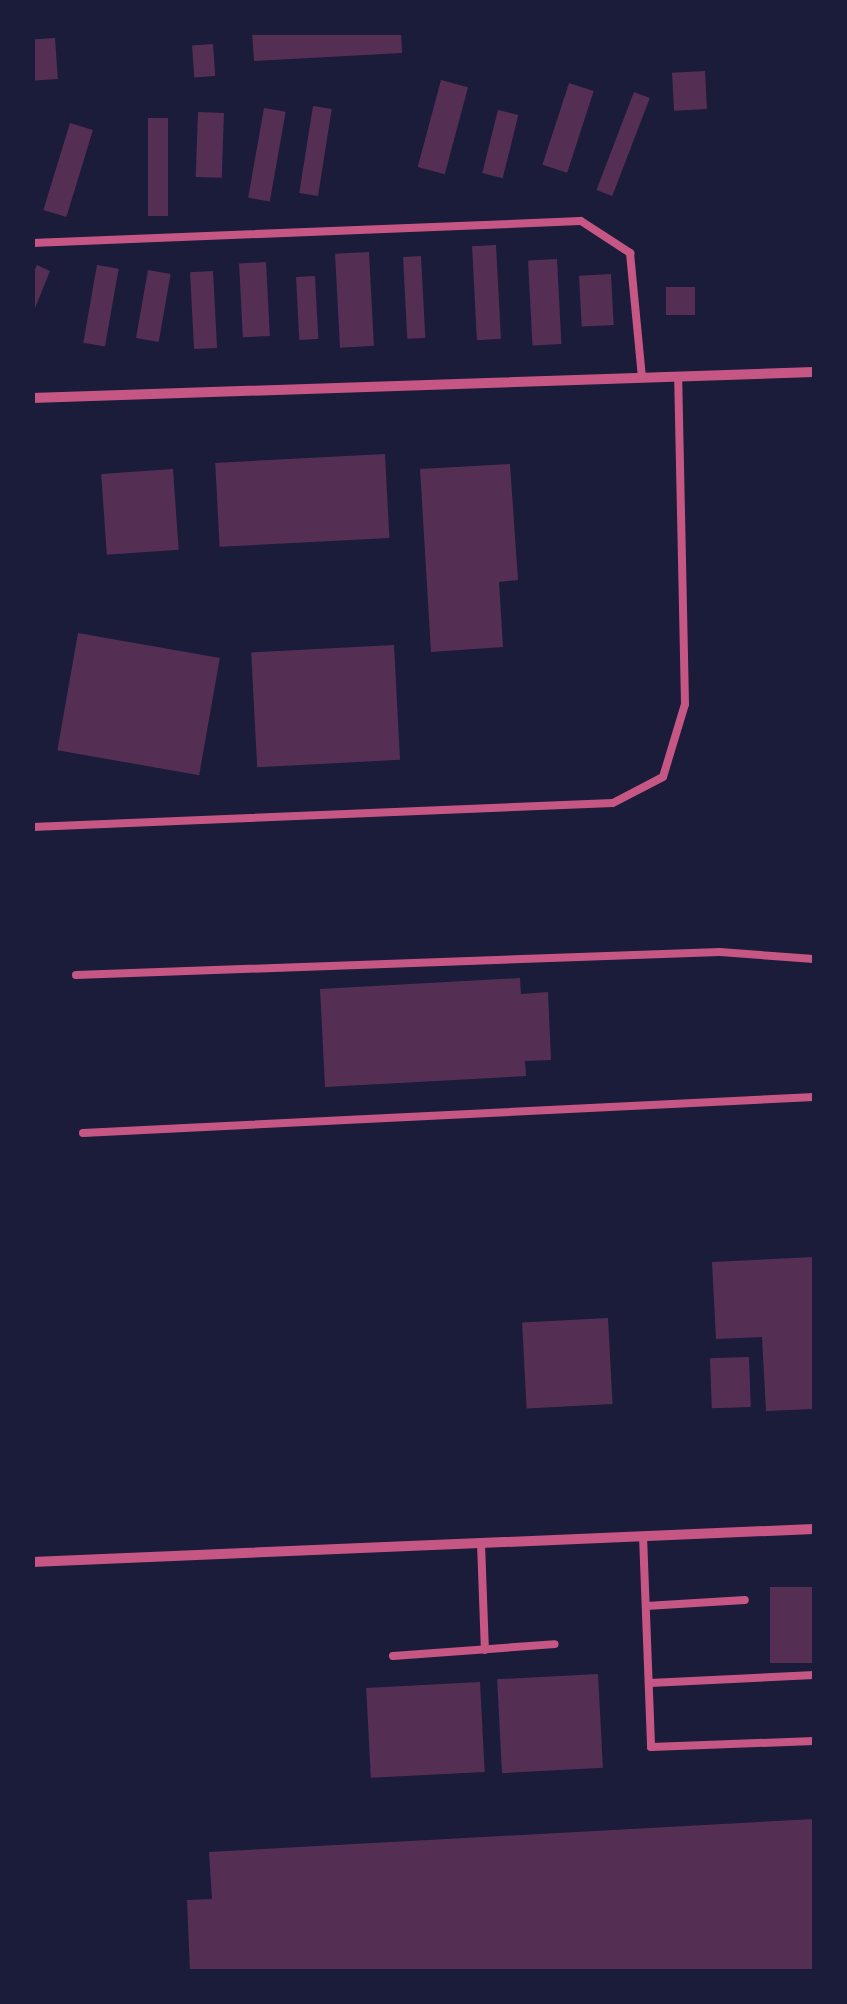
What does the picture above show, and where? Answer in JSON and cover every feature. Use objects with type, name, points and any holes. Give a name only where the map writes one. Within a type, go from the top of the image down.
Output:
[{"type":"street","points":[[32,398],[814,372]]},
{"type":"street","points":[[32,1562],[814,1529]]},
{"type":"lane","points":[[32,243],[581,221],[630,252],[642,377]]},
{"type":"lane","points":[[32,827],[612,803],[663,777],[685,704],[678,376]]},
{"type":"lane","points":[[76,975],[720,952],[814,960]]},
{"type":"lane","points":[[83,1133],[814,1098]]},
{"type":"lane","points":[[643,1536],[651,1747],[814,1740]]},
{"type":"lane","points":[[481,1543],[486,1650]]},
{"type":"lane","points":[[646,1606],[744,1600]]},
{"type":"lane","points":[[393,1656],[555,1644]]},
{"type":"lane","points":[[650,1684],[814,1676]]},
{"type":"building","points":[[252,32],[401,32],[402,53],[254,61]]},
{"type":"building","points":[[55,38],[58,79],[35,81],[32,40]]},
{"type":"building","points":[[213,44],[215,76],[194,77],[192,45]]},
{"type":"building","points":[[705,71],[707,109],[674,111],[672,73]]},
{"type":"building","points":[[441,80],[468,87],[445,174],[418,167]]},
{"type":"building","points":[[569,83],[594,91],[567,173],[542,165]]},
{"type":"building","points":[[634,92],[650,98],[612,196],[596,190]]},
{"type":"building","points":[[313,106],[332,109],[318,196],[299,193]]},
{"type":"building","points":[[264,108],[286,112],[270,201],[248,198]]},
{"type":"building","points":[[498,110],[518,115],[503,178],[482,173]]},
{"type":"building","points":[[198,112],[224,113],[222,178],[196,177]]},
{"type":"building","points":[[148,118],[168,118],[168,216],[148,216]]},
{"type":"building","points":[[70,123],[93,130],[66,217],[43,210]]},
{"type":"building","points":[[496,245],[501,339],[477,340],[472,246]]},
{"type":"building","points":[[369,252],[374,346],[340,348],[335,254]]},
{"type":"building","points":[[421,256],[425,338],[407,339],[403,257]]},
{"type":"building","points":[[557,259],[561,344],[532,345],[528,261]]},
{"type":"building","points":[[266,262],[270,336],[243,337],[239,263]]},
{"type":"building","points":[[37,265],[50,271],[33,313],[32,276]]},
{"type":"building","points":[[97,265],[119,269],[105,347],[83,343]]},
{"type":"building","points":[[148,270],[171,274],[159,342],[136,338]]},
{"type":"building","points":[[213,271],[217,348],[194,349],[190,272]]},
{"type":"building","points":[[611,274],[614,325],[582,327],[579,276]]},
{"type":"building","points":[[315,276],[318,339],[299,340],[296,277]]},
{"type":"building","points":[[666,287],[695,287],[695,315],[666,315]]},
{"type":"building","points":[[385,454],[389,538],[220,547],[215,463]]},
{"type":"building","points":[[510,464],[518,580],[499,582],[503,647],[431,652],[420,469]]},
{"type":"building","points":[[173,469],[179,550],[107,555],[101,474]]},
{"type":"building","points":[[78,633],[220,658],[199,775],[57,750]]},
{"type":"building","points":[[394,645],[400,760],[257,767],[251,652]]},
{"type":"building","points":[[520,978],[521,994],[548,992],[551,1060],[525,1061],[526,1076],[325,1087],[320,989]]},
{"type":"building","points":[[814,1257],[814,1409],[766,1411],[762,1337],[716,1339],[712,1262]]},
{"type":"building","points":[[608,1318],[613,1404],[527,1408],[522,1323]]},
{"type":"building","points":[[749,1357],[751,1407],[712,1408],[710,1358]]},
{"type":"building","points":[[770,1587],[814,1587],[814,1663],[770,1663]]},
{"type":"building","points":[[598,1674],[603,1768],[502,1773],[497,1679]]},
{"type":"building","points":[[480,1682],[485,1772],[371,1778],[366,1688]]},
{"type":"building","points":[[814,1819],[814,1972],[190,1972],[187,1900],[212,1899],[209,1852]]}]
